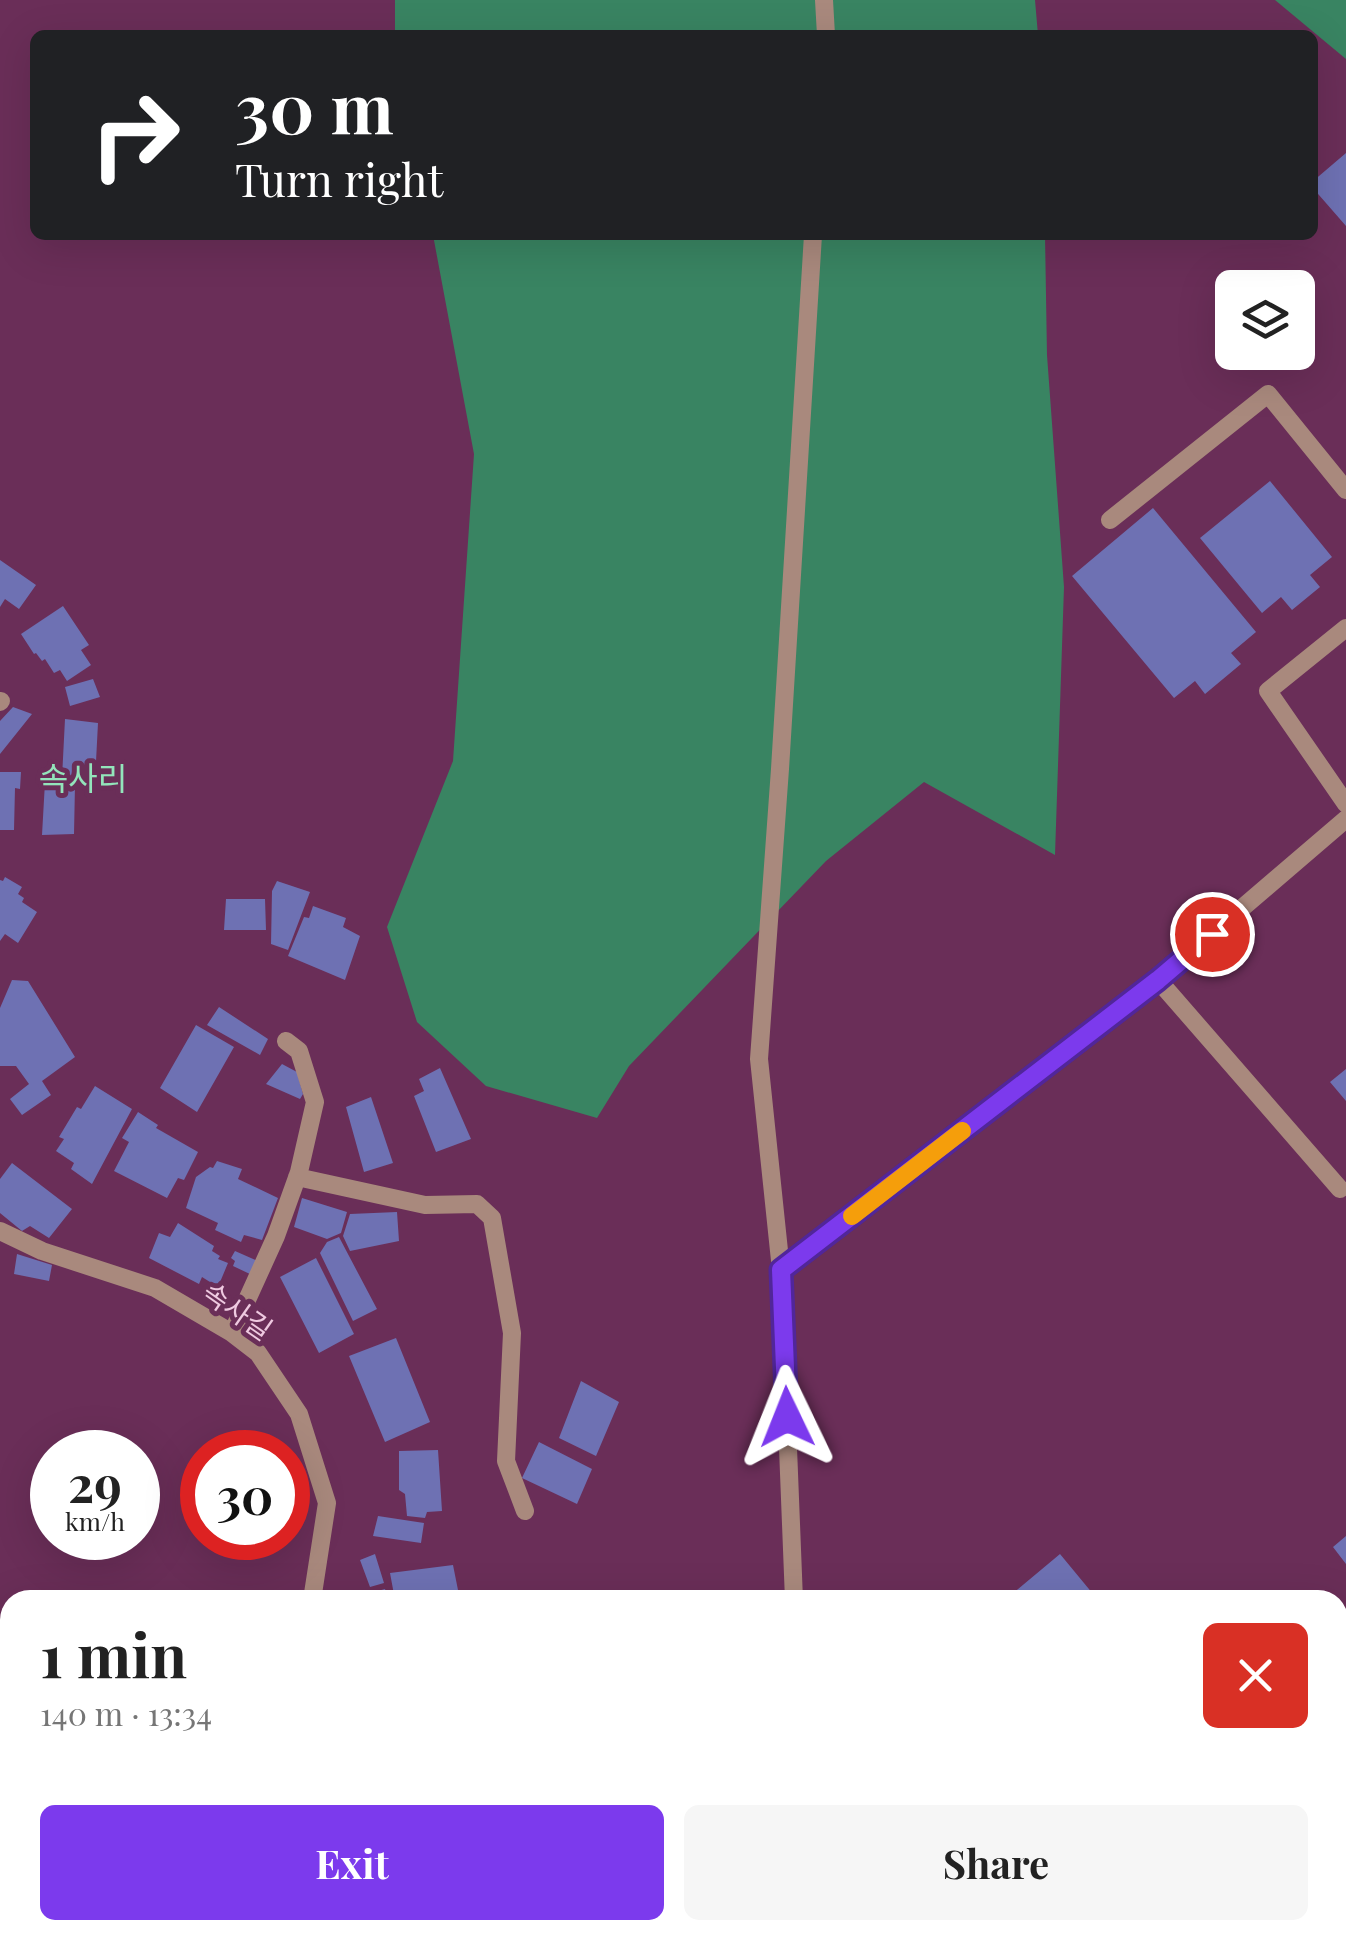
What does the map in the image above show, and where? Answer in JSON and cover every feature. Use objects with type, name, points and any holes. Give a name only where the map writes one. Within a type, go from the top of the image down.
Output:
[{"type":"street","points":[[824,0],[826,30]]},
{"type":"street","points":[[794,1590],[781,1270],[759,1059],[813,240]]},
{"type":"street","points":[[1110,520],[1268,394],[1346,490]]},
{"type":"street","points":[[1346,628],[1268,692],[1346,804]]},
{"type":"street","points":[[781,1270],[1158,980],[1346,819]]},
{"type":"street","points":[[1158,980],[1340,1189]]},
{"type":"street","points":[[232,1333],[276,1236],[297,1177],[315,1102],[300,1050],[286,1041]]},
{"type":"street","points":[[297,1177],[425,1205],[477,1204],[492,1218],[512,1332],[506,1461],[524,1511]]},
{"type":"street","name":"속사길","points":[[0,1231],[42,1252],[155,1288],[232,1333],[258,1354],[299,1414],[327,1503],[314,1590]]},
{"type":"green space","points":[[395,0],[1035,0],[1038,30],[395,30]]},
{"type":"green space","points":[[1275,0],[1346,0],[1346,59],[1318,36],[1318,30],[1311,30]]},
{"type":"green space","points":[[434,240],[1045,240],[1047,355],[1064,587],[1055,855],[924,782],[826,861],[629,1066],[597,1118],[486,1086],[417,1022],[387,927],[453,761],[474,454]]},
{"type":"building","points":[[1346,153],[1346,226],[1318,194],[1318,177]]},
{"type":"building","points":[[1270,481],[1332,557],[1310,575],[1320,587],[1292,610],[1281,597],[1262,613],[1200,538]]},
{"type":"building","points":[[1153,508],[1256,632],[1231,653],[1241,664],[1205,694],[1195,681],[1174,698],[1072,576]]},
{"type":"building","points":[[0,560],[36,585],[19,609],[5,599],[0,607]]},
{"type":"building","points":[[63,606],[89,645],[81,650],[91,665],[67,681],[60,670],[54,673],[45,659],[42,661],[34,654],[21,634]]},
{"type":"building","points":[[93,679],[100,697],[70,706],[65,687]]},
{"type":"building","points":[[13,707],[32,714],[0,754],[0,721]]},
{"type":"building","points":[[65,719],[98,723],[95,781],[62,778]]},
{"type":"building","points":[[0,772],[21,772],[20,789],[15,788],[14,830],[0,830]]},
{"type":"building","points":[[45,782],[75,785],[74,834],[42,835]]},
{"type":"building","points":[[5,877],[22,887],[18,894],[24,898],[22,902],[37,912],[18,943],[5,934],[0,941],[0,880]]},
{"type":"building","points":[[277,881],[310,892],[288,950],[271,944],[272,891]]},
{"type":"building","points":[[226,899],[265,899],[266,930],[224,930]]},
{"type":"building","points":[[313,906],[346,918],[343,927],[360,936],[345,980],[288,956],[304,917],[309,918]]},
{"type":"building","points":[[12,980],[28,981],[75,1057],[42,1081],[51,1095],[22,1115],[10,1099],[29,1084],[16,1066],[0,1066],[0,1008]]},
{"type":"building","points":[[219,1007],[268,1039],[260,1055],[207,1025]]},
{"type":"building","points":[[196,1025],[234,1047],[197,1112],[160,1088]]},
{"type":"building","points":[[282,1064],[297,1072],[303,1094],[300,1099],[266,1084]]},
{"type":"building","points":[[440,1068],[471,1139],[436,1152],[414,1096],[424,1091],[419,1079]]},
{"type":"building","points":[[1346,1069],[1346,1101],[1330,1082]]},
{"type":"building","points":[[95,1086],[132,1109],[92,1184],[71,1169],[74,1163],[56,1151],[64,1139],[59,1137],[77,1107],[81,1109]]},
{"type":"building","points":[[371,1097],[393,1163],[364,1172],[346,1107]]},
{"type":"building","points":[[138,1112],[158,1125],[156,1128],[198,1152],[184,1180],[178,1178],[167,1198],[114,1171],[129,1142],[122,1138]]},
{"type":"building","points":[[217,1161],[242,1169],[238,1179],[278,1198],[262,1240],[244,1235],[241,1242],[215,1230],[218,1223],[186,1208],[196,1177],[213,1168]]},
{"type":"building","points":[[12,1163],[72,1209],[49,1238],[30,1226],[22,1231],[0,1213],[0,1179]]},
{"type":"building","points":[[302,1198],[347,1212],[341,1233],[327,1239],[294,1227]]},
{"type":"building","points":[[397,1212],[399,1241],[350,1251],[343,1236],[350,1214]]},
{"type":"building","points":[[178,1223],[214,1246],[212,1251],[220,1256],[218,1259],[228,1263],[218,1287],[202,1277],[199,1284],[149,1258],[159,1233],[170,1237]]},
{"type":"building","points":[[339,1237],[377,1309],[353,1321],[320,1253],[327,1242]]},
{"type":"building","points":[[235,1251],[258,1261],[252,1275],[233,1266],[235,1261],[231,1258]]},
{"type":"building","points":[[17,1254],[52,1265],[49,1281],[14,1274]]},
{"type":"building","points":[[316,1258],[354,1334],[319,1353],[280,1277]]},
{"type":"building","points":[[396,1338],[430,1422],[385,1442],[349,1356]]},
{"type":"building","points":[[581,1381],[619,1402],[596,1456],[559,1438]]},
{"type":"building","points":[[539,1442],[592,1469],[577,1504],[522,1478]]},
{"type":"building","points":[[438,1450],[442,1511],[427,1512],[425,1518],[407,1516],[405,1494],[399,1490],[399,1451]]},
{"type":"building","points":[[378,1516],[424,1523],[421,1543],[373,1536]]},
{"type":"building","points":[[1346,1536],[1346,1564],[1333,1547]]},
{"type":"building","points":[[375,1554],[384,1583],[370,1587],[360,1560]]},
{"type":"building","points":[[1060,1554],[1090,1590],[1017,1590]]},
{"type":"building","points":[[453,1565],[458,1590],[393,1590],[390,1573]]},
{"type":"slow traffic","points":[[852,1216],[962,1131]]},
{"type":"district","name":"속사리","points":[[83,776]]},
{"type":"route","points":[[787,1417],[781,1270],[1158,980],[1212,934]]}]
